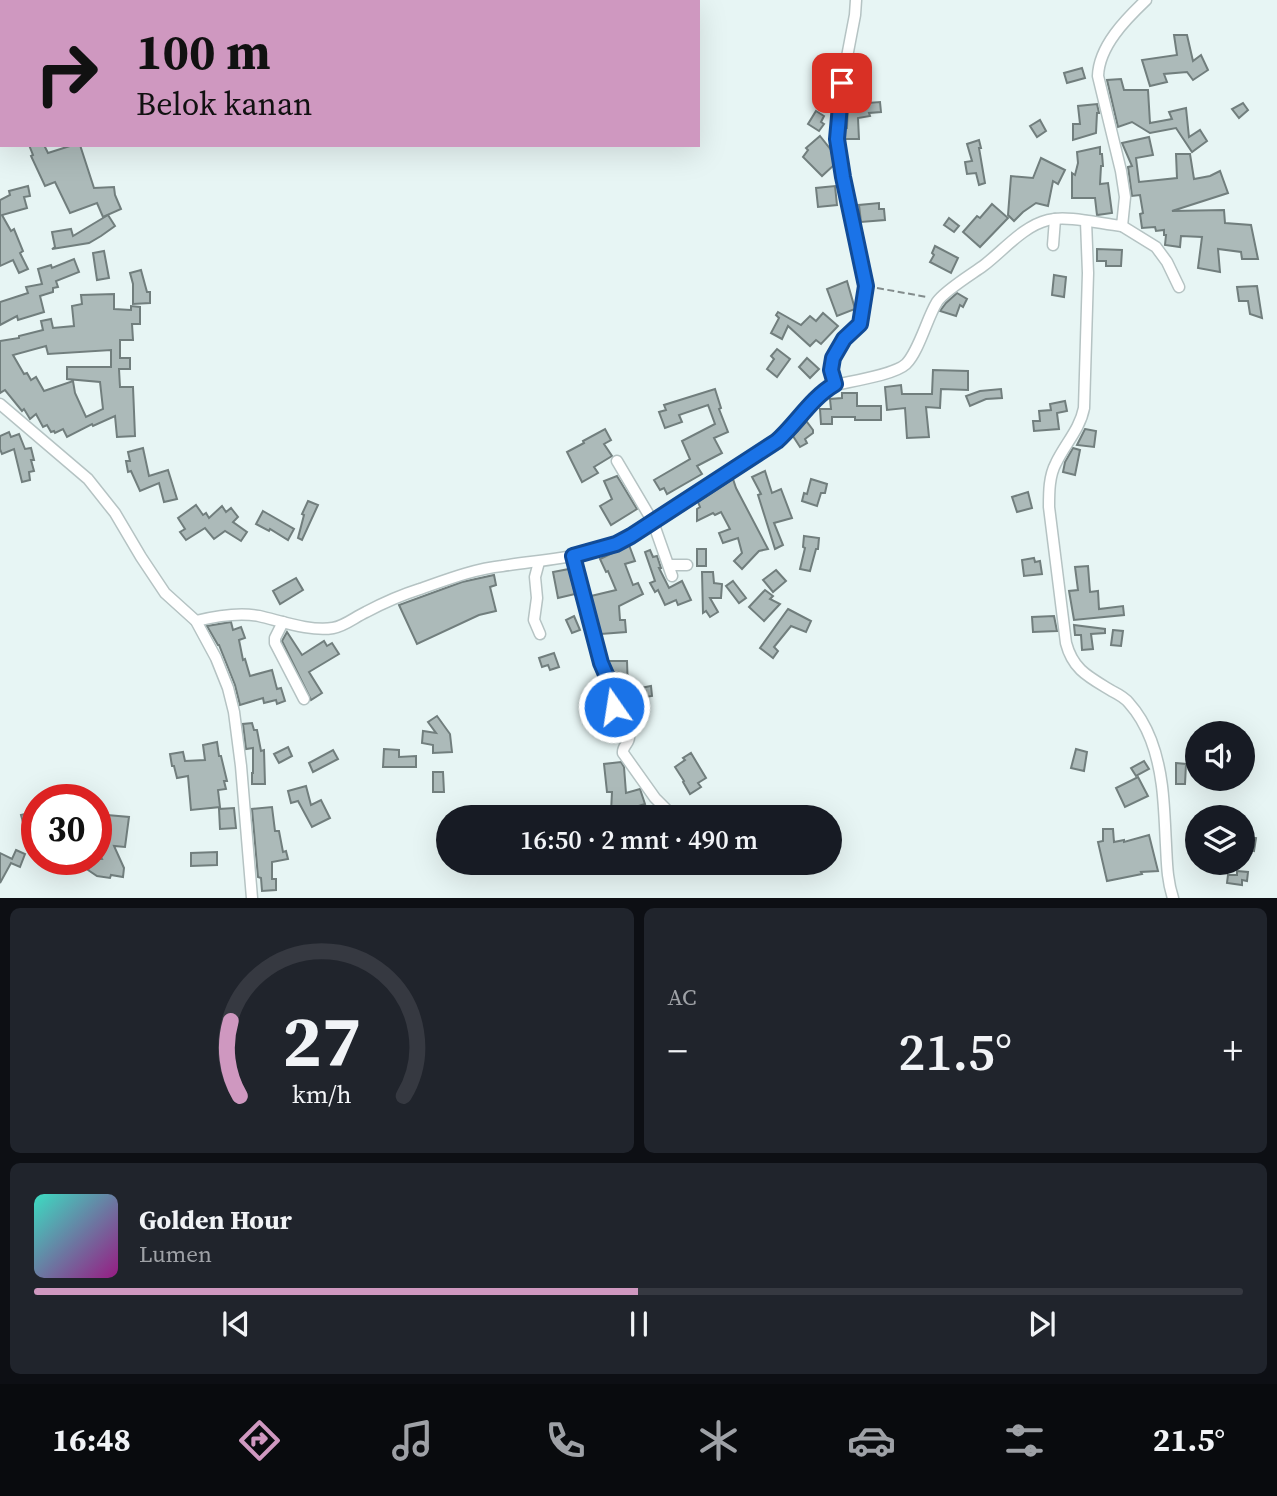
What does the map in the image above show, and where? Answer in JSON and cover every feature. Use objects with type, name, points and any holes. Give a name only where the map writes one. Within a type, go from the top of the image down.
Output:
[{"type":"street","points":[[835,384],[831,370],[833,358],[844,339],[860,324],[866,286],[837,139],[842,83],[856,0]]},
{"type":"street","points":[[1122,226],[1125,197],[1098,67],[1100,58],[1120,28],[1146,0]]},
{"type":"street","points":[[196,621],[242,614],[257,615],[297,626],[332,629],[419,589],[499,566],[573,556],[616,544],[768,448],[792,427],[814,401],[835,384],[878,375],[906,363],[915,350],[938,299],[985,265],[1021,234],[1043,221],[1055,219],[1122,226],[1156,247],[1179,287]]},
{"type":"street","points":[[1053,245],[1055,219]]},
{"type":"street","points":[[1086,221],[1088,273],[1084,408],[1078,428],[1055,464],[1049,491],[1064,629],[1074,664],[1083,673],[1128,701],[1150,738],[1163,786],[1168,869],[1173,898]]},
{"type":"street","points":[[0,404],[88,479],[115,513],[165,593],[196,621],[216,657],[234,712],[242,766],[252,898]]},
{"type":"street","points":[[617,461],[653,522],[670,570],[687,565]]},
{"type":"street","points":[[573,556],[601,663],[611,686],[611,699],[629,737],[623,753],[662,805]]},
{"type":"street","points":[[539,562],[535,577],[537,598],[534,620],[540,634]]},
{"type":"street","points":[[283,622],[275,643],[304,699]]},
{"type":"path","points":[[866,286],[938,299]]},
{"type":"building","points":[[1174,35],[1187,35],[1193,61],[1201,55],[1208,70],[1193,80],[1187,72],[1164,74],[1167,82],[1150,86],[1142,60],[1177,55]]},
{"type":"building","points":[[1082,68],[1085,78],[1067,83],[1064,73]]},
{"type":"building","points":[[1121,79],[1124,90],[1148,90],[1150,123],[1172,119],[1169,112],[1186,108],[1189,137],[1200,130],[1207,141],[1192,152],[1176,128],[1150,133],[1132,122],[1118,127],[1107,80]]},
{"type":"building","points":[[868,99],[868,103],[880,102],[881,112],[858,118],[859,139],[845,139],[848,102]]},
{"type":"building","points":[[1243,103],[1248,110],[1239,118],[1232,109]]},
{"type":"building","points":[[1097,104],[1099,113],[1096,133],[1073,140],[1073,124],[1080,124],[1078,106]]},
{"type":"building","points":[[816,111],[824,116],[821,122],[824,124],[819,131],[808,124]]},
{"type":"building","points":[[1040,120],[1046,131],[1037,137],[1030,126]]},
{"type":"building","points":[[820,136],[831,150],[834,165],[822,176],[803,157],[808,150],[806,148]]},
{"type":"building","points":[[1149,137],[1153,155],[1136,158],[1139,182],[1177,178],[1176,154],[1190,154],[1194,179],[1220,171],[1228,193],[1172,211],[1224,210],[1225,223],[1251,225],[1258,259],[1242,259],[1241,252],[1218,249],[1220,272],[1198,268],[1202,237],[1181,236],[1180,247],[1165,245],[1164,230],[1156,231],[1155,227],[1142,228],[1140,195],[1132,196],[1128,167],[1132,166],[1122,143]]},
{"type":"building","points":[[979,140],[985,183],[979,185],[976,173],[967,174],[965,162],[972,161],[967,144]]},
{"type":"building","points":[[30,147],[45,147],[48,153],[67,147],[81,147],[94,188],[114,187],[121,209],[103,217],[97,203],[70,213],[55,182],[45,186],[31,156],[33,155]]},
{"type":"building","points":[[1100,147],[1103,166],[1100,184],[1108,183],[1112,213],[1097,215],[1095,198],[1072,198],[1072,173],[1075,175],[1077,152]]},
{"type":"building","points":[[1041,158],[1065,170],[1058,184],[1053,181],[1048,206],[1036,203],[1014,221],[1008,215],[1011,176],[1033,178]]},
{"type":"building","points":[[28,186],[30,196],[24,197],[27,208],[2,215],[11,231],[14,229],[23,251],[20,253],[28,269],[19,273],[13,260],[0,266],[0,200],[10,195],[9,191]]},
{"type":"building","points":[[835,186],[837,205],[818,207],[816,188]]},
{"type":"building","points":[[879,203],[879,209],[884,209],[885,220],[861,222],[859,205]]},
{"type":"building","points":[[992,204],[1008,218],[980,247],[963,232]]},
{"type":"building","points":[[108,215],[115,226],[101,236],[89,243],[52,249],[55,247],[52,232],[71,229],[73,236]]},
{"type":"building","points":[[949,218],[959,226],[954,232],[944,225]]},
{"type":"building","points":[[935,246],[958,258],[951,273],[930,262]]},
{"type":"building","points":[[1097,249],[1122,250],[1121,266],[1106,266],[1106,261],[1097,261]]},
{"type":"building","points":[[104,251],[109,278],[97,280],[93,253]]},
{"type":"building","points":[[74,259],[79,272],[56,281],[58,287],[53,288],[53,292],[40,296],[44,312],[18,320],[17,316],[0,325],[0,302],[28,293],[26,287],[42,284],[38,269],[51,265],[52,268]]},
{"type":"building","points":[[141,270],[147,292],[150,292],[150,303],[133,304],[130,273]]},
{"type":"building","points":[[1054,275],[1066,277],[1064,297],[1052,295]]},
{"type":"building","points":[[847,281],[855,309],[837,316],[827,289]]},
{"type":"building","points":[[1257,286],[1262,318],[1250,314],[1248,301],[1239,301],[1237,287]]},
{"type":"building","points":[[957,293],[967,299],[963,307],[960,305],[956,316],[940,311],[946,303]]},
{"type":"building","points":[[114,294],[114,309],[131,310],[131,306],[140,307],[140,324],[132,324],[133,340],[120,340],[120,358],[130,358],[130,369],[119,369],[120,387],[133,387],[135,436],[117,437],[115,416],[67,437],[63,429],[51,432],[47,425],[43,427],[36,414],[30,419],[5,390],[0,393],[0,341],[43,330],[41,321],[51,319],[53,328],[74,326],[72,306],[82,304],[81,295]],"holes":[[[46,346],[48,354],[111,350],[111,367],[67,367],[67,379],[100,382],[103,409],[86,417],[75,393],[73,381],[44,391],[36,377],[31,380],[27,373],[24,374],[13,355]]]},
{"type":"building","points":[[778,312],[801,325],[810,316],[816,321],[823,313],[838,326],[821,344],[816,340],[810,346],[788,326],[782,339],[771,333],[779,318],[776,315]]},
{"type":"building","points":[[777,349],[790,359],[777,377],[767,369],[774,359],[771,356]]},
{"type":"building","points":[[807,358],[819,369],[810,378],[799,367]]},
{"type":"building","points":[[933,370],[968,371],[968,390],[941,389],[940,408],[926,407],[929,437],[907,438],[905,408],[887,410],[885,387],[901,385],[902,394],[932,394]]},
{"type":"building","points":[[715,389],[728,432],[714,438],[722,453],[697,466],[702,474],[667,494],[664,488],[660,490],[654,480],[690,459],[682,441],[715,424],[708,405],[679,415],[682,422],[665,428],[659,412],[666,410],[664,405]]},
{"type":"building","points":[[1001,389],[1002,398],[986,399],[970,406],[966,396],[980,391]]},
{"type":"building","points":[[842,393],[857,393],[857,406],[881,406],[881,420],[832,417],[832,424],[821,424],[820,409],[831,409],[830,399],[842,398]]},
{"type":"building","points":[[1065,401],[1067,411],[1057,413],[1059,429],[1034,431],[1033,421],[1040,421],[1039,411],[1051,410],[1050,404]]},
{"type":"building","points":[[806,422],[813,433],[805,439],[807,443],[800,447],[793,436]]},
{"type":"building","points":[[605,429],[611,440],[604,444],[612,456],[594,467],[598,473],[582,482],[567,452]]},
{"type":"building","points":[[1085,429],[1096,431],[1094,447],[1077,445]]},
{"type":"building","points":[[9,432],[11,437],[19,434],[25,449],[31,448],[34,471],[29,472],[30,480],[22,482],[14,449],[2,454],[0,436]]},
{"type":"building","points":[[143,448],[149,476],[168,470],[177,499],[164,502],[159,483],[140,491],[131,471],[128,472],[126,461],[130,461],[128,452]]},
{"type":"building","points":[[1073,448],[1080,450],[1075,475],[1063,472]]},
{"type":"building","points":[[765,471],[772,493],[781,489],[792,518],[774,523],[783,545],[775,549],[758,495],[761,494],[752,477]]},
{"type":"building","points":[[617,476],[637,509],[611,525],[600,506],[612,499],[604,481]]},
{"type":"building","points":[[733,479],[768,549],[759,551],[742,569],[734,561],[742,553],[738,538],[723,543],[719,533],[730,529],[721,512],[697,521],[697,509],[700,507],[698,502]]},
{"type":"building","points":[[811,479],[827,484],[817,506],[802,501]]},
{"type":"building","points":[[1028,492],[1032,508],[1017,512],[1012,497]]},
{"type":"building","points":[[308,501],[318,505],[302,540],[298,538],[304,515],[302,514]]},
{"type":"building","points":[[196,505],[203,515],[206,513],[209,518],[222,506],[226,512],[231,508],[238,517],[233,522],[247,532],[241,541],[225,531],[214,539],[205,528],[186,540],[180,532],[185,529],[178,518]]},
{"type":"building","points":[[263,511],[294,529],[288,540],[256,524]]},
{"type":"building","points":[[804,536],[819,538],[810,571],[800,569],[805,548]]},
{"type":"building","points":[[629,545],[635,561],[625,564],[633,585],[638,583],[643,594],[619,606],[620,620],[625,620],[626,632],[601,634],[591,596],[616,590],[600,559]]},
{"type":"building","points":[[697,549],[706,549],[706,566],[697,566]]},
{"type":"building","points":[[650,550],[653,557],[657,556],[659,568],[669,588],[682,581],[691,600],[678,605],[676,600],[665,605],[658,590],[655,592],[650,583],[655,581],[645,552]]},
{"type":"building","points":[[1034,558],[1035,562],[1040,561],[1042,574],[1024,576],[1022,560]]},
{"type":"building","points":[[1088,566],[1090,592],[1098,591],[1099,609],[1123,606],[1124,615],[1074,620],[1069,591],[1078,590],[1075,567]]},
{"type":"building","points":[[569,569],[575,594],[558,598],[553,572]]},
{"type":"building","points":[[776,570],[786,581],[773,592],[763,580]]},
{"type":"building","points":[[702,572],[713,572],[714,583],[722,584],[721,598],[710,598],[718,612],[710,617],[706,611],[703,613]]},
{"type":"building","points":[[494,575],[496,585],[490,587],[496,611],[479,615],[417,644],[399,605],[462,582]]},
{"type":"building","points":[[296,578],[303,590],[280,604],[273,591]]},
{"type":"building","points":[[733,581],[746,598],[739,603],[726,586]]},
{"type":"building","points":[[765,590],[773,596],[770,599],[780,604],[764,621],[749,607]]},
{"type":"building","points":[[788,609],[811,621],[806,632],[791,626],[774,647],[778,651],[773,658],[760,648]]},
{"type":"building","points":[[574,616],[580,630],[572,633],[566,620]]},
{"type":"building","points":[[1054,616],[1057,631],[1033,632],[1032,617]]},
{"type":"building","points":[[231,622],[233,630],[241,627],[245,638],[239,640],[250,676],[272,670],[277,689],[281,688],[285,701],[277,704],[276,700],[264,703],[263,698],[240,705],[219,645],[207,626]]},
{"type":"building","points":[[1074,625],[1105,629],[1105,633],[1091,634],[1093,649],[1082,650],[1081,635],[1075,635]]},
{"type":"building","points":[[1113,630],[1123,631],[1121,646],[1111,645]]},
{"type":"building","points":[[287,632],[302,655],[324,641],[327,646],[332,643],[339,654],[309,672],[322,693],[311,700],[282,641]]},
{"type":"building","points":[[554,653],[559,667],[550,670],[548,665],[542,667],[539,658]]},
{"type":"building","points":[[608,661],[627,661],[628,691],[622,692],[619,673],[614,673]]},
{"type":"building","points":[[651,686],[652,696],[631,699],[630,690]]},
{"type":"building","points":[[437,716],[450,734],[452,752],[433,753],[433,745],[422,743],[423,731],[436,733],[428,722]]},
{"type":"building","points":[[252,723],[254,730],[257,730],[261,751],[264,750],[265,784],[252,784],[253,748],[246,749],[243,724]]},
{"type":"building","points":[[217,742],[227,781],[224,781],[226,789],[218,790],[220,807],[191,810],[188,776],[177,778],[170,754],[183,752],[185,761],[205,760],[203,745]]},
{"type":"building","points":[[288,747],[292,756],[279,763],[274,754]]},
{"type":"building","points":[[384,749],[399,750],[399,757],[416,756],[416,767],[383,767]]},
{"type":"building","points":[[1076,749],[1087,752],[1084,771],[1071,768]]},
{"type":"building","points":[[333,750],[338,759],[313,772],[309,763]]},
{"type":"building","points":[[691,753],[706,778],[698,783],[701,787],[690,794],[675,767]]},
{"type":"building","points":[[1144,761],[1149,769],[1136,776],[1131,768]]},
{"type":"building","points":[[621,762],[624,767],[626,793],[640,789],[645,804],[611,805],[612,792],[607,792],[604,764]]},
{"type":"building","points":[[1176,763],[1185,764],[1185,784],[1176,784]]},
{"type":"building","points":[[433,772],[443,772],[444,792],[433,792]]},
{"type":"building","points":[[1138,777],[1148,796],[1125,807],[1116,788]]},
{"type":"building","points":[[306,786],[311,805],[321,800],[330,818],[312,827],[298,801],[291,803],[288,791]]},
{"type":"building","points":[[272,807],[275,831],[279,831],[283,852],[286,851],[288,859],[272,862],[272,879],[276,879],[276,890],[262,891],[261,878],[258,877],[252,809]]},
{"type":"building","points":[[234,808],[236,828],[220,829],[219,809]]},
{"type":"building","points":[[112,815],[129,817],[125,847],[114,846],[124,868],[123,877],[111,875]]},
{"type":"building","points":[[1103,829],[1113,829],[1114,842],[1149,835],[1158,871],[1141,872],[1142,874],[1107,881],[1098,842],[1103,841]]},
{"type":"building","points":[[16,850],[21,852],[20,867],[11,863],[0,883],[0,853],[12,859]]},
{"type":"building","points":[[217,852],[217,865],[191,866],[191,853]]},
{"type":"building","points":[[1228,875],[1248,875],[1247,881],[1242,880],[1242,885],[1227,883]]},
{"type":"route","points":[[614,707],[611,686],[601,663],[573,556],[616,544],[631,536],[777,441],[814,401],[835,384],[831,370],[833,358],[839,345],[859,326],[863,316],[866,286],[837,139],[842,83]]}]
